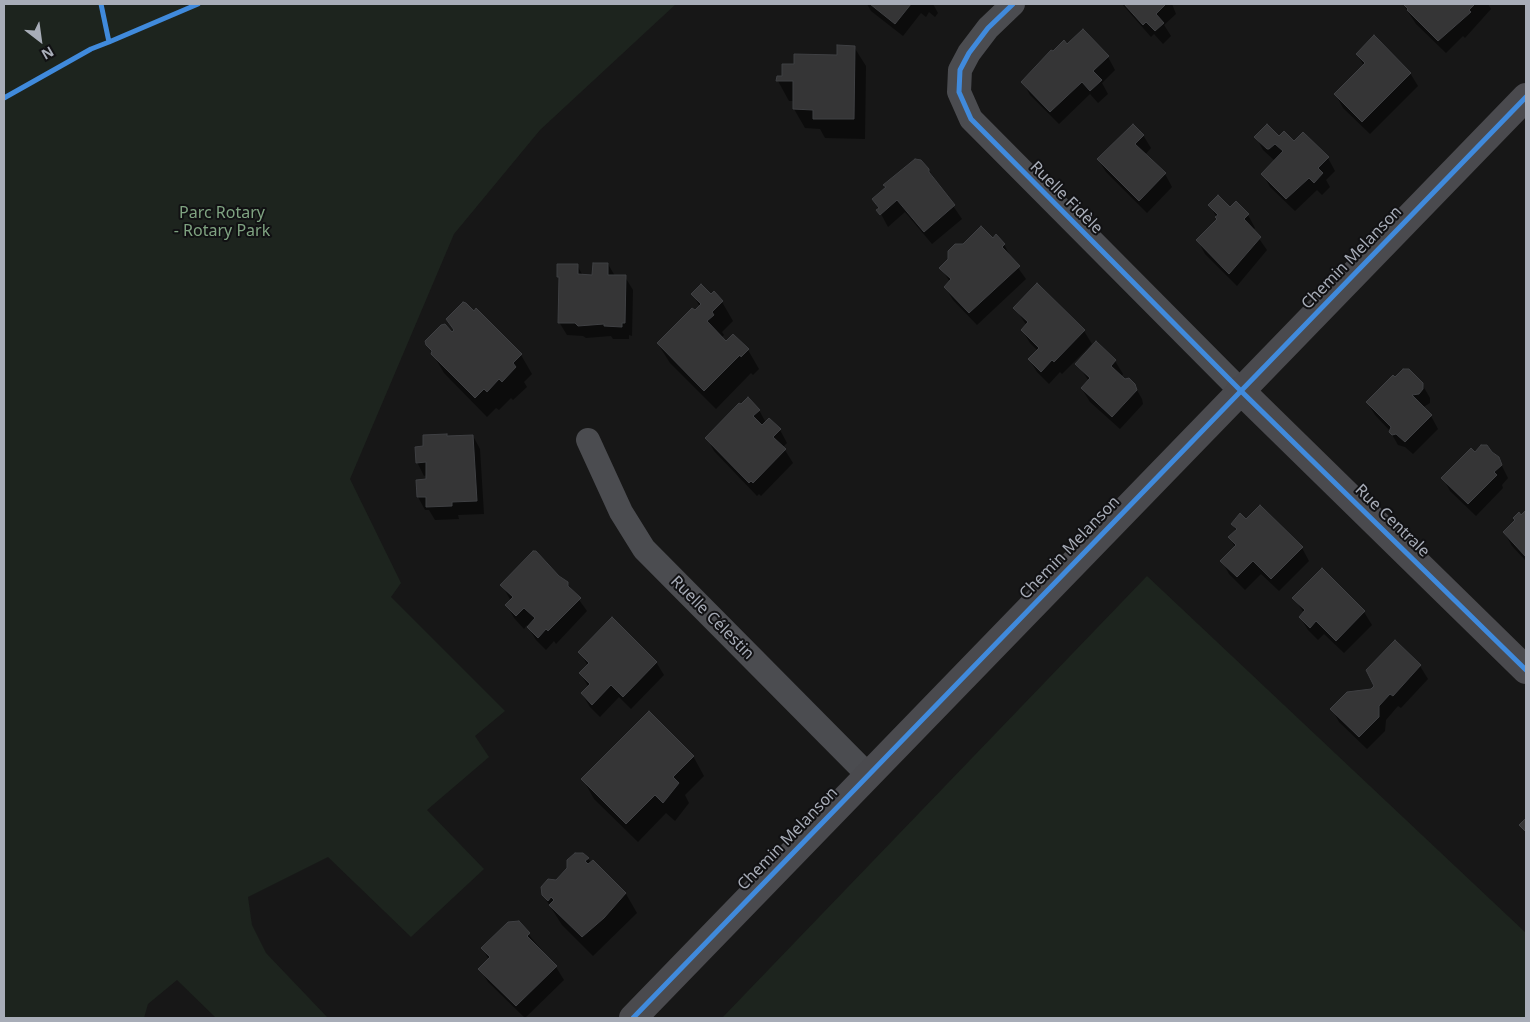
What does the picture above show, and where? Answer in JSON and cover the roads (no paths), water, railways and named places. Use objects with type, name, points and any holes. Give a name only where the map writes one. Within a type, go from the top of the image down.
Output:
[{"type":"street","name":"Ruelle Fidèle","points":[[1013,4],[988,28],[969,53],[960,70],[959,92],[971,119],[1240,390]]},
{"type":"street","name":"Chemin Melanson","points":[[633,1018],[1526,97]]},
{"type":"street","name":"Rue Centrale","points":[[1240,390],[1526,670]]},
{"type":"street","name":"Ruelle Célestin","points":[[588,440],[621,512],[644,549],[868,775]]},
{"type":"park label","name":"Parc Rotary - Rotary Park","points":[[222,222]]}]
